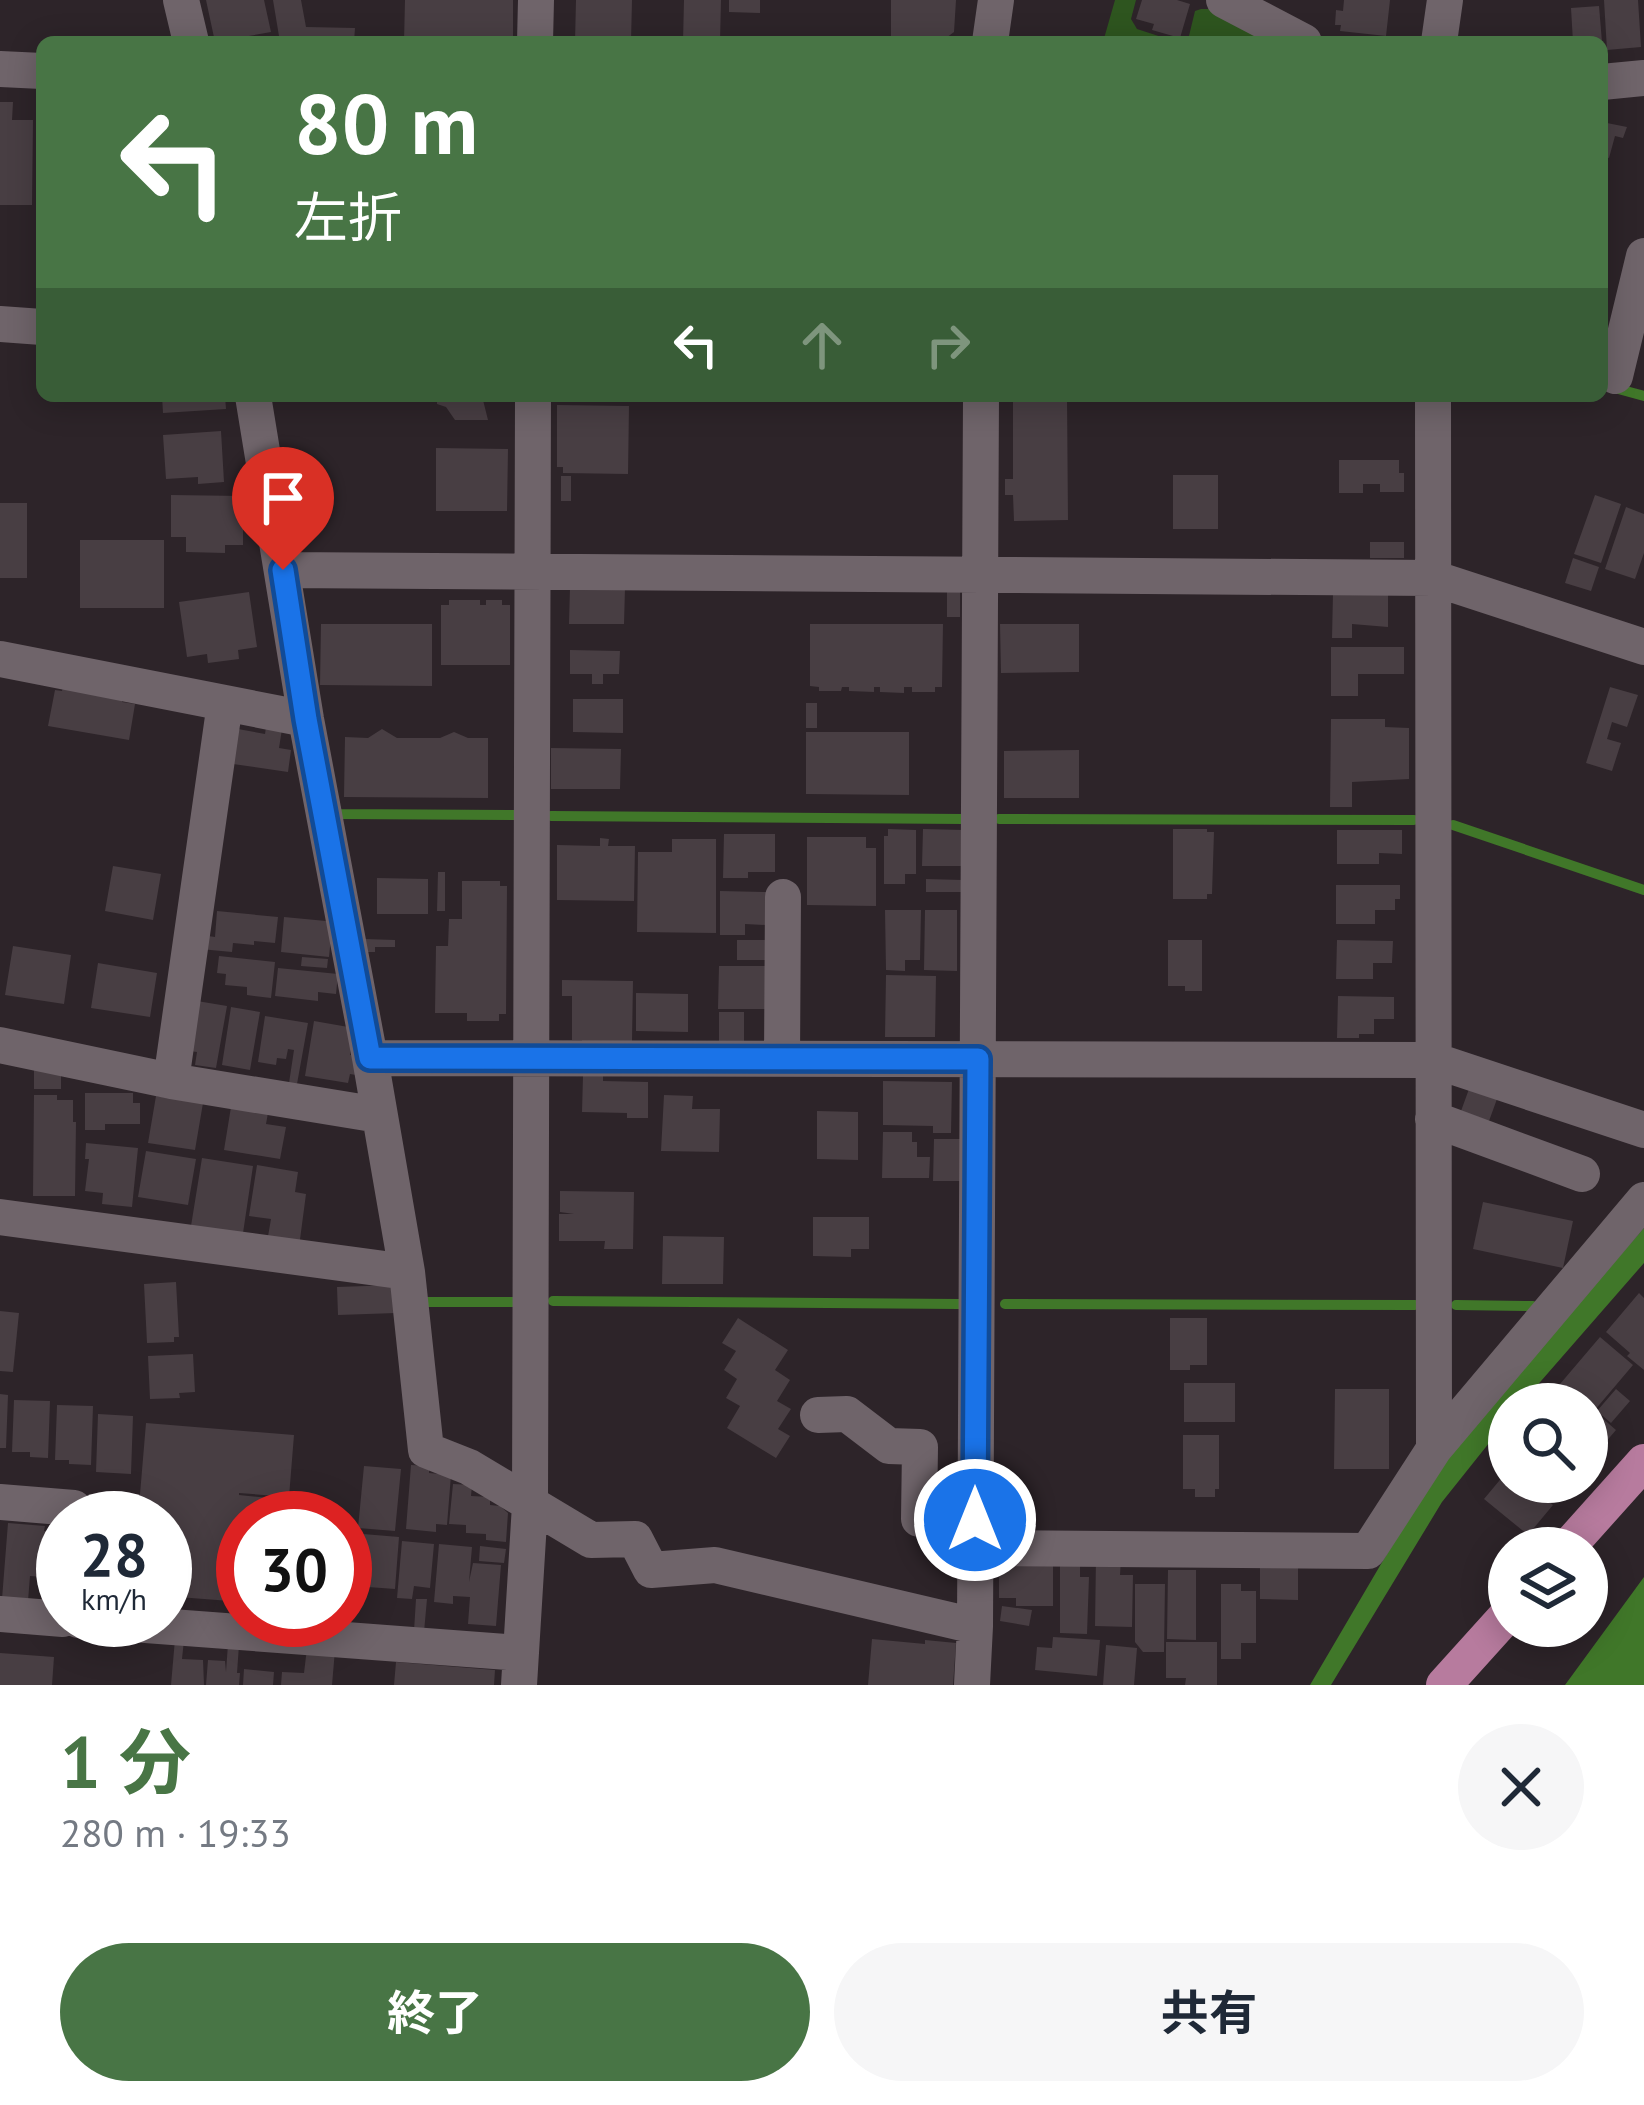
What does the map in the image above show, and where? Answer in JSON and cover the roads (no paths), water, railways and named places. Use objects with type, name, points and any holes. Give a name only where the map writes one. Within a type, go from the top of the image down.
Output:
[{"type":"main road","points":[[1586,1527],[1644,1462]]},
{"type":"main road","points":[[1444,1685],[1488,1636]]},
{"type":"street","points":[[181,0],[189,36]]},
{"type":"street","points":[[535,36],[536,0]]},
{"type":"street","points":[[991,36],[996,0]]},
{"type":"street","points":[[1224,0],[1293,36]]},
{"type":"street","points":[[1440,36],[1445,0]]},
{"type":"street","points":[[0,69],[36,71]]},
{"type":"street","points":[[1608,81],[1644,78]]},
{"type":"street","points":[[1620,377],[1644,256]]},
{"type":"street","points":[[0,324],[36,327]]},
{"type":"street","points":[[254,402],[306,719],[407,1272],[427,1450],[469,1467],[591,1540],[635,1539],[651,1570],[716,1564],[975,1626]]},
{"type":"street","points":[[192,1633],[520,1669],[530,1505],[533,402]]},
{"type":"street","points":[[972,1685],[981,402]]},
{"type":"street","points":[[1433,402],[1434,1449]]},
{"type":"street","points":[[283,570],[1433,578],[1644,647]]},
{"type":"street","points":[[0,659],[306,719]]},
{"type":"street","points":[[171,1081],[225,703]]},
{"type":"street","points":[[782,1059],[783,897]]},
{"type":"street","points":[[0,1045],[171,1081],[379,1115]]},
{"type":"street","points":[[370,1058],[1433,1060],[1644,1130]]},
{"type":"street","points":[[1433,1118],[1582,1174]]},
{"type":"street","points":[[818,1415],[847,1414],[889,1446],[920,1447],[919,1520],[975,1534],[1368,1551],[1434,1449],[1644,1200]]},
{"type":"street","points":[[0,1217],[407,1272]]},
{"type":"street","points":[[0,1502],[36,1505]]},
{"type":"street","points":[[0,1614],[36,1617]]},
{"type":"waterway","points":[[1611,387],[1644,396]]},
{"type":"waterway","points":[[336,809],[337,814],[516,815]]},
{"type":"waterway","points":[[551,816],[964,819]]},
{"type":"waterway","points":[[999,819],[1414,820]]},
{"type":"waterway","points":[[1453,825],[1644,890]]},
{"type":"waterway","points":[[420,1295],[421,1302],[513,1302]]},
{"type":"waterway","points":[[553,1301],[959,1304]]},
{"type":"waterway","points":[[1005,1304],[1415,1305]]},
{"type":"waterway","points":[[1456,1305],[1533,1306]]}]
